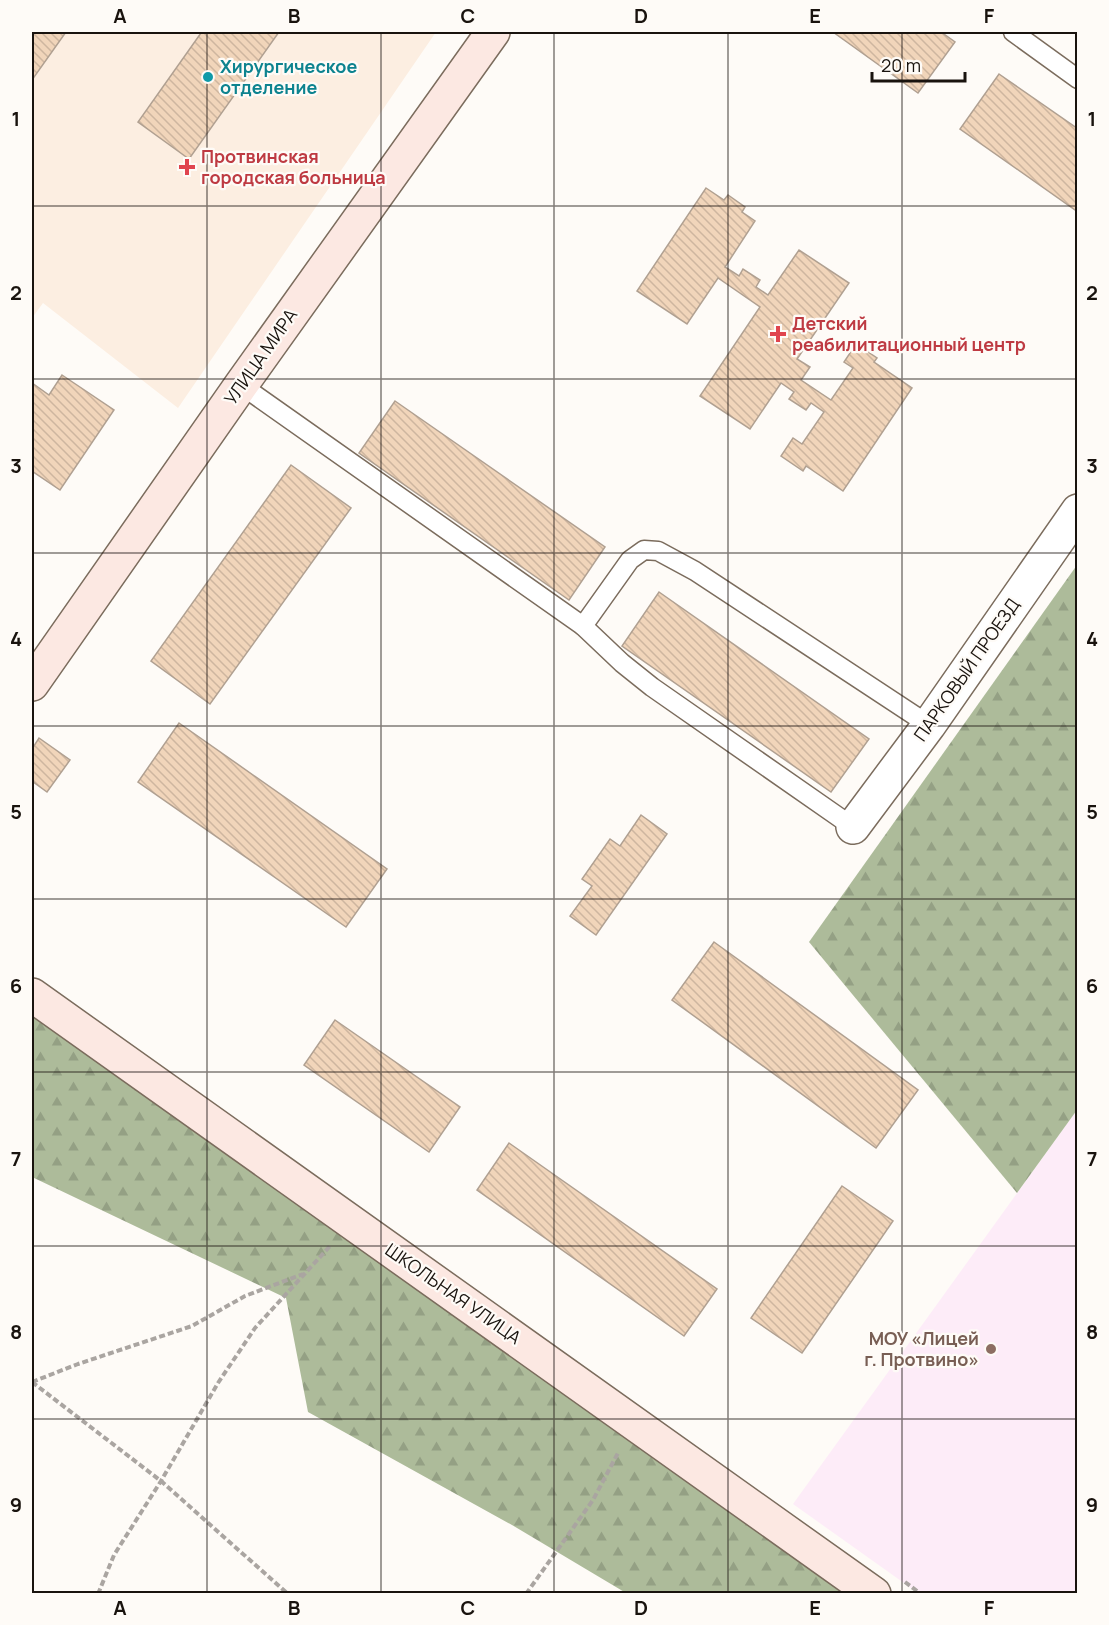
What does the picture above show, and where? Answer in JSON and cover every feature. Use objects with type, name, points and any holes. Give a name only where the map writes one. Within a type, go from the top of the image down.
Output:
[{"type":"street","name":"УЛИЦА МИРА","points":[[32,684],[241,385],[493,32]]},
{"type":"street","name":"ПАРКОВЫЙ ПРОЕЗД","points":[[853,827],[929,726],[1077,511]]},
{"type":"street","name":"ШКОЛЬНАЯ УЛИЦА","points":[[32,995],[874,1593]]},
{"type":"lane","points":[[1012,32],[1077,79]]},
{"type":"lane","points":[[241,385],[583,626],[622,663],[652,687],[853,827]]},
{"type":"lane","points":[[583,626],[630,560],[644,550],[658,551],[695,571],[929,726]]},
{"type":"path","points":[[98,1593],[114,1555],[161,1481],[218,1383],[255,1328],[352,1222]]},
{"type":"path","points":[[32,1382],[192,1326],[245,1296],[305,1273]]},
{"type":"path","points":[[32,1382],[161,1481],[288,1593]]},
{"type":"path","points":[[526,1593],[593,1500],[634,1423]]},
{"type":"shaded area","name":"Протвинская городская больница","points":[[32,32],[436,32],[178,408],[43,303],[32,318]]},
{"type":"shaded area","name":"МОУ «Лицей г. Протвино»","points":[[1077,1110],[1077,1593],[918,1593],[793,1504]]},
{"type":"green space","points":[[1077,565],[1077,1110],[1017,1193],[809,942]]},
{"type":"green space","points":[[32,1009],[854,1593],[626,1593],[512,1525],[308,1412],[286,1298],[32,1177]]},
{"type":"building","points":[[32,32],[66,32],[32,80]]},
{"type":"building","name":"Хирургическое отделение","points":[[199,32],[279,32],[189,159],[138,122],[201,33]]},
{"type":"building","points":[[833,32],[941,32],[955,42],[918,93]]},
{"type":"building","points":[[999,74],[1078,129],[1078,212],[960,129]]},
{"type":"building","name":"Детский реабилитационный центр","points":[[706,188],[724,200],[728,195],[745,207],[742,212],[755,221],[725,267],[739,276],[743,269],[760,280],[756,287],[768,295],[799,250],[849,283],[797,359],[810,367],[801,380],[831,400],[853,368],[844,362],[856,344],[877,358],[874,362],[912,388],[843,491],[806,466],[803,471],[781,456],[793,438],[802,444],[824,412],[811,403],[806,410],[789,399],[794,392],[781,383],[750,429],[700,396],[760,307],[718,278],[687,324],[637,291]]},
{"type":"building","points":[[62,375],[114,410],[60,490],[32,471],[32,383],[49,395]]},
{"type":"building","points":[[395,401],[605,547],[569,600],[359,453]]},
{"type":"building","points":[[291,465],[351,508],[210,704],[151,661]]},
{"type":"building","points":[[659,592],[869,739],[831,792],[622,646]]},
{"type":"building","points":[[179,723],[387,869],[346,927],[138,782]]},
{"type":"building","points":[[39,738],[70,760],[47,792],[32,781],[32,749]]},
{"type":"building","points":[[641,815],[667,834],[596,935],[570,916],[592,886],[582,879],[610,839],[620,846]]},
{"type":"building","points":[[714,942],[918,1090],[876,1148],[672,1000]]},
{"type":"building","points":[[335,1020],[460,1107],[429,1152],[304,1065]]},
{"type":"building","points":[[509,1143],[717,1289],[684,1336],[477,1190]]},
{"type":"building","points":[[842,1186],[893,1221],[802,1353],[751,1318]]},
{"type":"place","name":"Хирургическое отделение","points":[[208,77]]},
{"type":"place","name":"Протвинская городская больница","points":[[187,167]]},
{"type":"place","name":"Детский реабилитационный центр","points":[[778,334]]},
{"type":"place","name":"МОУ «Лицей г. Протвино»","points":[[991,1349]]}]
